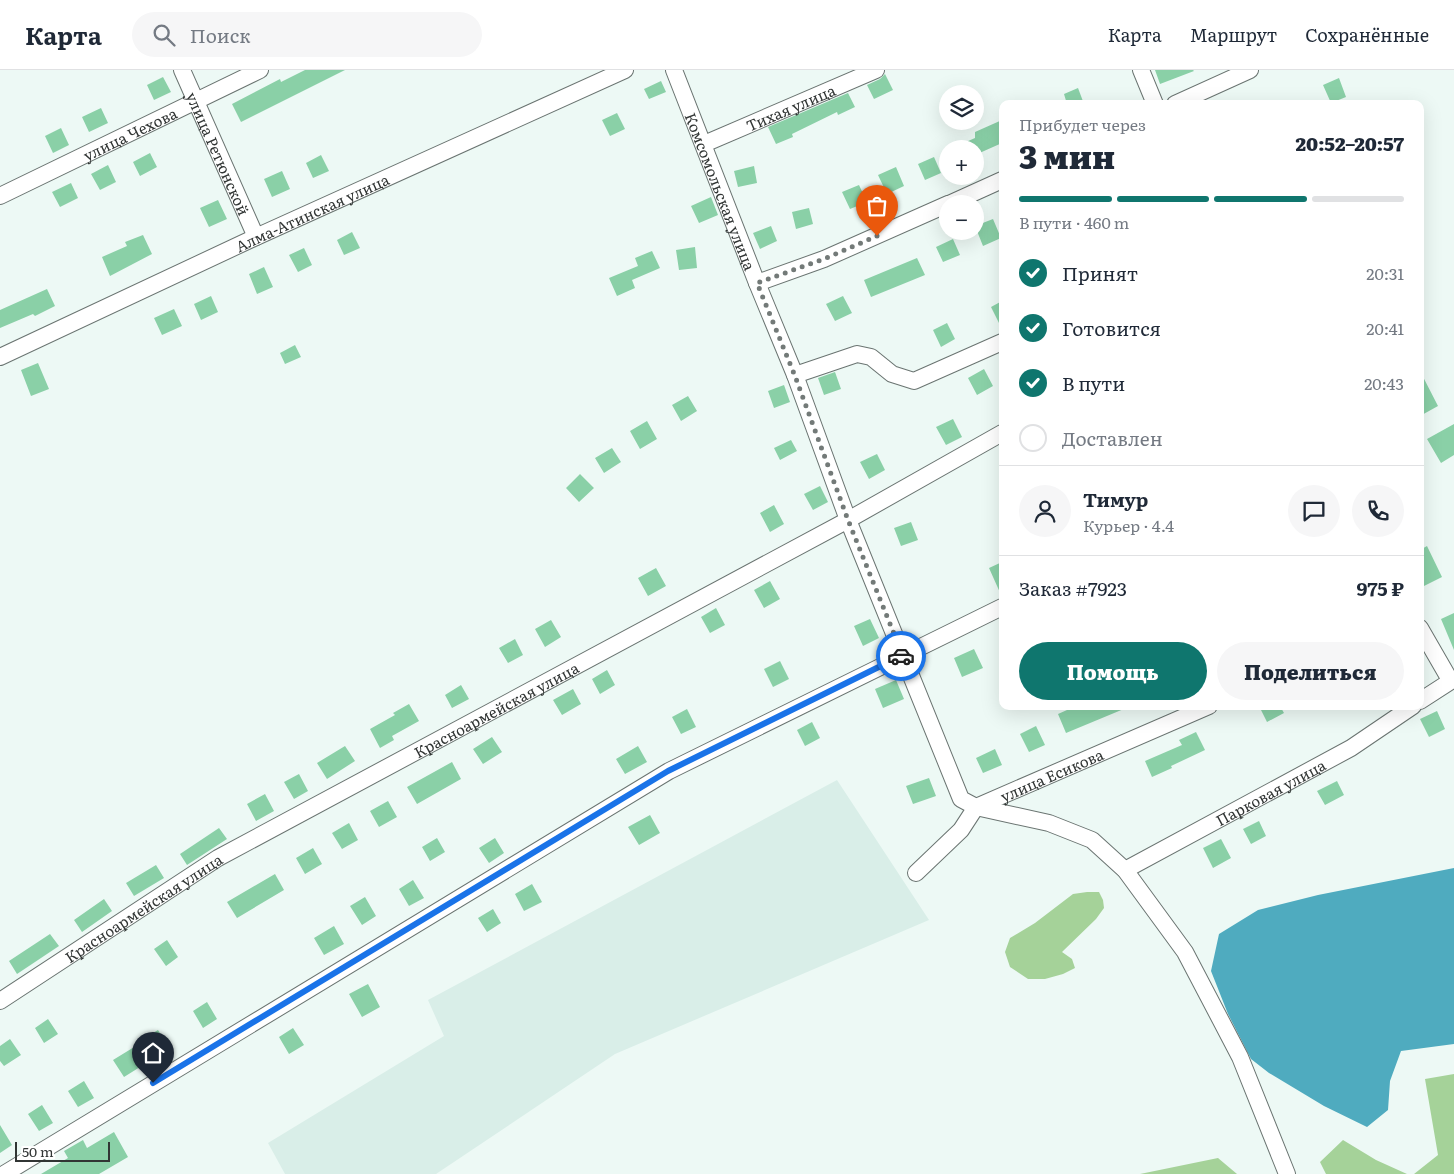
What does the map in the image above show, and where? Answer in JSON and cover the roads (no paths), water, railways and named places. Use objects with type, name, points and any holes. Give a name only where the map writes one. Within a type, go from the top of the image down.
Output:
[{"type":"street","name":"улица Ретюнской","points":[[182,70],[256,237]]},
{"type":"street","name":"улица Чехова","points":[[0,196],[260,70]]},
{"type":"street","name":"Алма-Атинская улица","points":[[0,357],[256,237],[625,70]]},
{"type":"street","name":"Комсомольская улица","points":[[674,70],[795,376],[848,520],[961,799],[976,807]]},
{"type":"street","name":"Тихая улица","points":[[704,144],[876,70]]},
{"type":"street","points":[[1141,70],[1153,100]]},
{"type":"street","points":[[1184,100],[1250,70]]},
{"type":"street","points":[[968,195],[999,181]]},
{"type":"street","points":[[757,283],[824,259],[939,208]]},
{"type":"street","points":[[795,376],[857,354],[871,357],[892,374],[914,381],[999,343]]},
{"type":"street","name":"Красноармейская улица","points":[[0,1001],[218,858],[848,520],[999,435]]},
{"type":"street","points":[[4,1174],[668,771],[999,608]]},
{"type":"street","points":[[1424,634],[1452,680],[1424,698]]},
{"type":"street","name":"улица Есикова","points":[[976,807],[1200,710]]},
{"type":"street","name":"Парковая улица","points":[[1125,870],[1351,748],[1406,710]]},
{"type":"street","points":[[916,873],[961,830],[976,807],[1050,823],[1092,840],[1125,870],[1185,952],[1240,1058],[1287,1174]]},
{"type":"water","points":[[1454,868],[1454,1044],[1401,1051],[1390,1081],[1388,1110],[1367,1127],[1324,1106],[1269,1073],[1251,1059],[1228,1014],[1211,971],[1219,934],[1258,910],[1318,895]]}]
